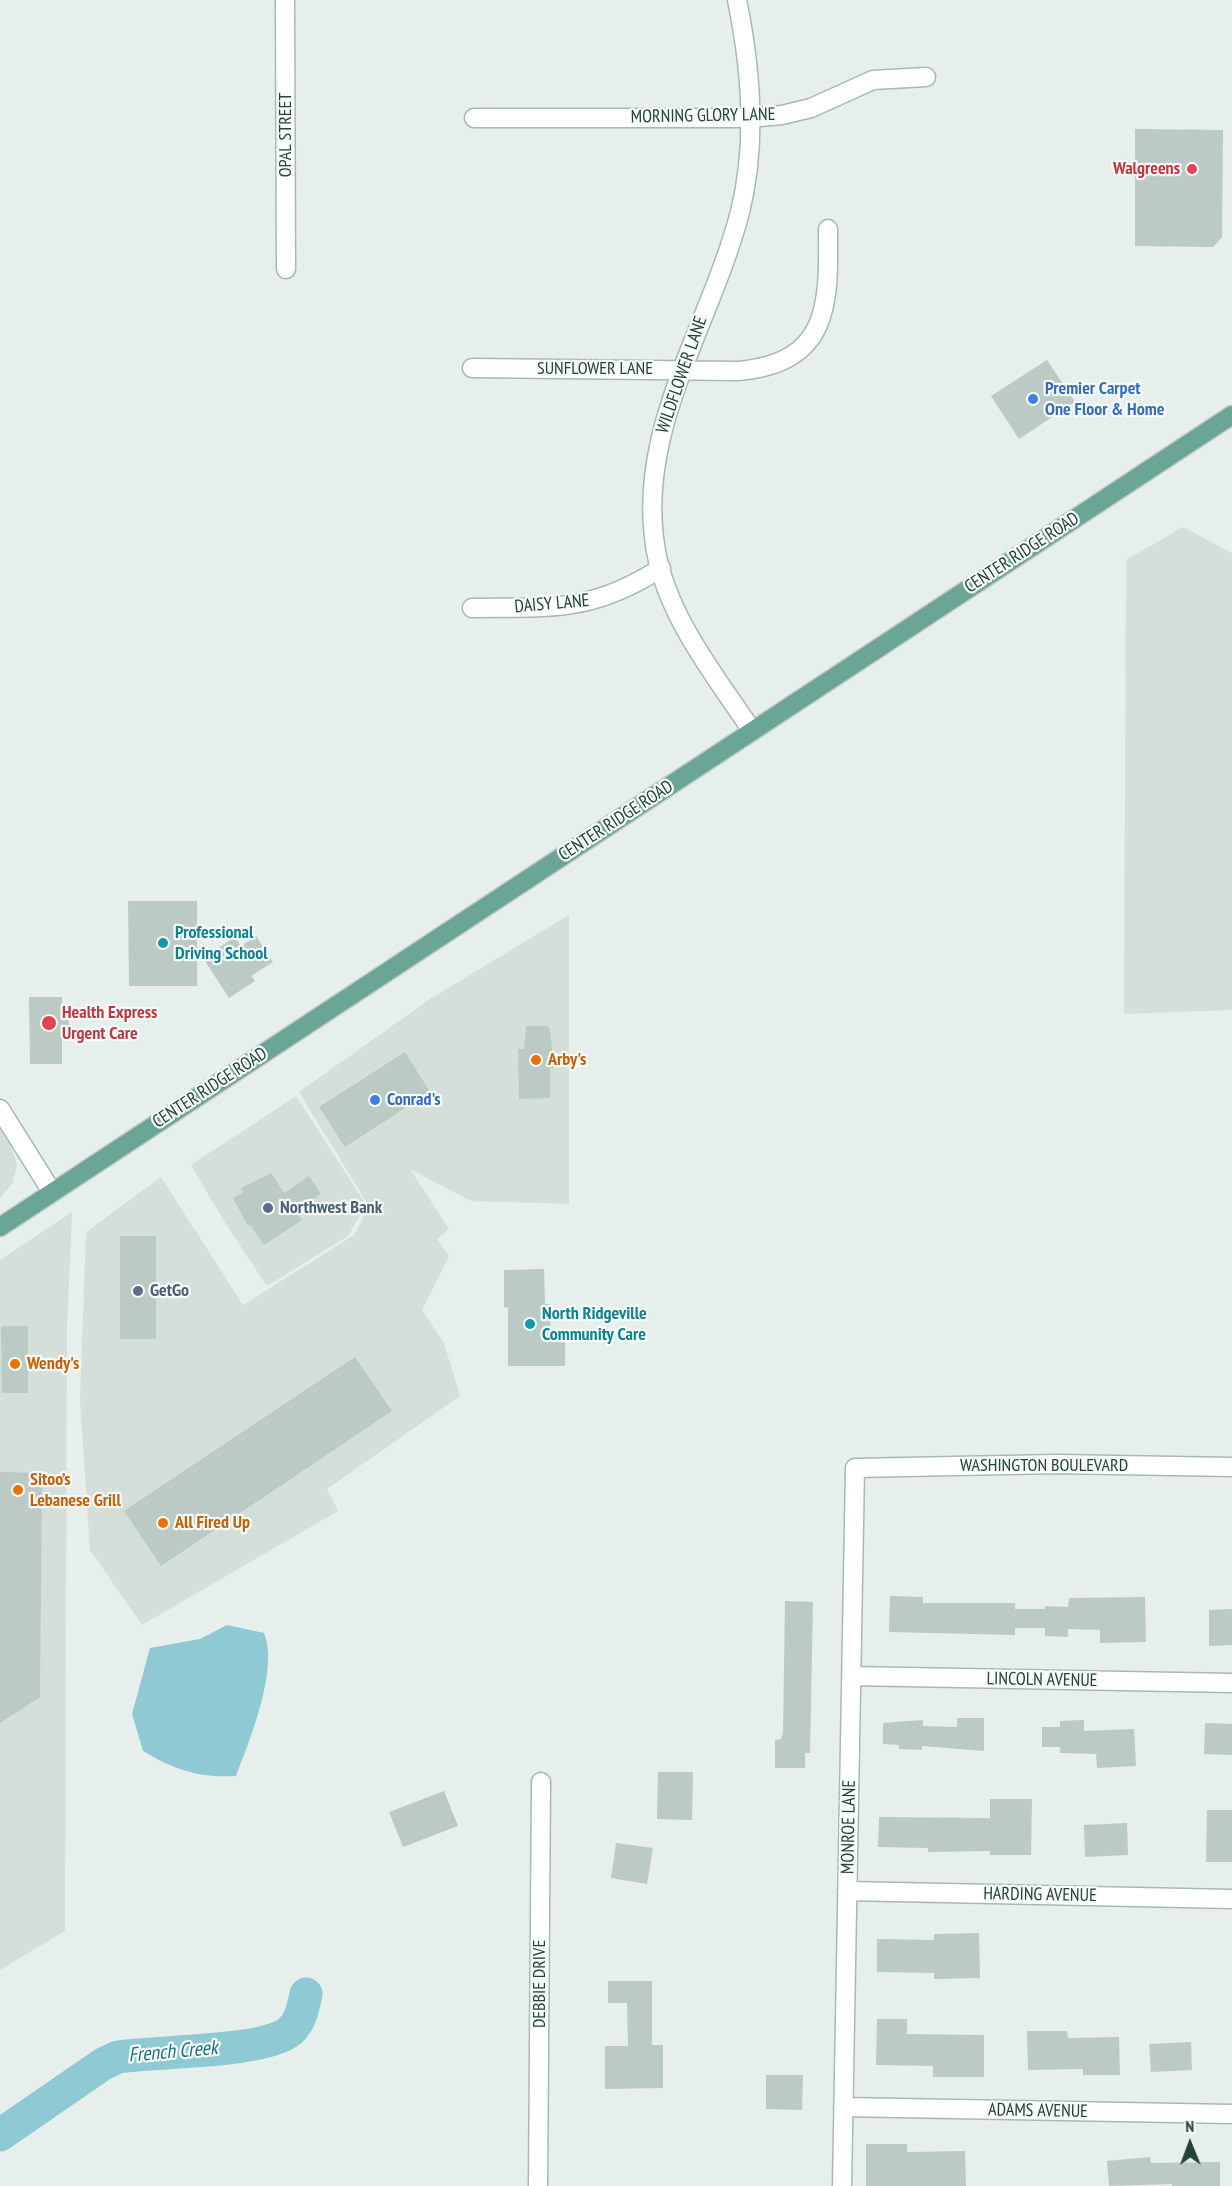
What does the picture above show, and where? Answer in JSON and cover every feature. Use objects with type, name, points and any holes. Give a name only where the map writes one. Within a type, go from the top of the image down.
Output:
[{"type":"main road","name":"CENTER RIDGE ROAD","points":[[0,1227],[1232,415]]},
{"type":"street","name":"OPAL STREET","points":[[285,0],[286,269]]},
{"type":"street","name":"WILDFLOWER LANE","points":[[737,0],[749,69],[746,180],[740,213],[662,428],[653,472],[652,517],[660,568],[672,603],[694,643],[752,731]]},
{"type":"street","name":"MORNING GLORY LANE","points":[[474,118],[749,118],[782,115],[811,108],[873,80],[926,77]]},
{"type":"street","name":"SUNFLOWER LANE","points":[[472,368],[759,369],[779,363],[797,352],[815,332],[826,308],[829,281],[828,229]]},
{"type":"street","name":"DAISY LANE","points":[[472,608],[580,605],[609,597],[660,568]]},
{"type":"street","points":[[0,1109],[52,1192]]},
{"type":"street","name":"WASHINGTON BOULEVARD","points":[[855,1468],[1057,1464],[1232,1467]]},
{"type":"street","name":"MONROE LANE","points":[[842,2186],[855,1468]]},
{"type":"street","name":"LINCOLN AVENUE","points":[[851,1676],[1232,1683]]},
{"type":"street","name":"DEBBIE DRIVE","points":[[538,2186],[541,1782]]},
{"type":"street","name":"HARDING AVENUE","points":[[847,1892],[1232,1899]]},
{"type":"street","name":"ADAMS AVENUE","points":[[843,2107],[1232,2114]]},
{"type":"shaded area","points":[[1183,527],[1232,553],[1232,1010],[1124,1014],[1126,560]]},
{"type":"shaded area","points":[[569,915],[569,1204],[471,1201],[410,1169],[449,1229],[437,1239],[449,1256],[422,1310],[444,1343],[460,1396],[327,1489],[338,1511],[142,1625],[90,1550],[80,1400],[86,1232],[161,1177],[243,1305],[354,1235],[369,1206],[299,1092],[430,999]]},
{"type":"shaded area","points":[[296,1096],[366,1205],[348,1236],[267,1286],[224,1221],[191,1165]]},
{"type":"shaded area","points":[[0,1126],[9,1141],[17,1164],[13,1183],[0,1198]]},
{"type":"shaded area","points":[[72,1212],[67,1327],[65,1931],[0,1970],[0,1260]]},
{"type":"water","points":[[227,1625],[264,1633],[268,1648],[268,1665],[261,1704],[236,1776],[210,1776],[177,1768],[143,1751],[132,1714],[150,1648],[200,1639]]},
{"type":"building","name":"Walgreens","points":[[1135,129],[1223,130],[1222,237],[1213,247],[1135,246]]},
{"type":"building","name":"Premier Carpet One Floor & Home","points":[[1047,360],[1075,402],[1019,439],[991,396]]},
{"type":"building","name":"Professional Driving School","points":[[128,901],[197,901],[197,986],[129,986]]},
{"type":"building","points":[[256,936],[273,962],[251,976],[255,981],[229,998],[203,958],[235,937],[241,946]]},
{"type":"building","name":"Health Express Urgent Care","points":[[29,997],[62,997],[62,1009],[69,1009],[69,1037],[62,1037],[62,1064],[30,1064]]},
{"type":"building","name":"Arby's","points":[[526,1026],[547,1026],[550,1029],[554,1068],[550,1068],[550,1098],[519,1099],[518,1049],[524,1049]]},
{"type":"building","name":"Conrad's","points":[[405,1052],[430,1092],[345,1147],[319,1107]]},
{"type":"building","name":"Northwest Bank","points":[[271,1173],[284,1193],[309,1176],[321,1194],[296,1211],[302,1220],[264,1245],[250,1225],[248,1226],[233,1198],[243,1192],[241,1188]]},
{"type":"building","name":"GetGo","points":[[120,1236],[156,1236],[156,1339],[120,1339]]},
{"type":"building","name":"North Ridgeville Community Care","points":[[544,1269],[545,1304],[550,1304],[551,1340],[565,1340],[565,1366],[508,1366],[508,1307],[504,1308],[504,1270]]},
{"type":"building","points":[[1,1326],[28,1326],[28,1393],[2,1393]]},
{"type":"building","points":[[355,1357],[392,1411],[161,1566],[124,1511]]},
{"type":"building","points":[[0,1472],[42,1473],[40,1697],[0,1723]]},
{"type":"building","points":[[890,1596],[923,1597],[923,1603],[1015,1603],[1015,1609],[1045,1609],[1045,1606],[1068,1607],[1069,1598],[1145,1597],[1146,1642],[1100,1643],[1100,1630],[1068,1629],[1068,1637],[1045,1636],[1045,1628],[1015,1628],[1015,1635],[889,1632]]},
{"type":"building","points":[[785,1601],[813,1602],[810,1753],[805,1753],[805,1768],[775,1768],[775,1740],[781,1739],[783,1733]]},
{"type":"building","points":[[1232,1609],[1232,1645],[1209,1646],[1209,1610]]},
{"type":"building","points":[[957,1718],[984,1718],[984,1751],[922,1746],[922,1750],[899,1749],[899,1745],[883,1744],[883,1723],[923,1720],[923,1726],[957,1727]]},
{"type":"building","points":[[1084,1720],[1084,1731],[1134,1729],[1136,1766],[1097,1768],[1096,1754],[1060,1753],[1060,1747],[1042,1747],[1042,1727],[1060,1727],[1060,1721]]},
{"type":"building","points":[[1205,1723],[1232,1724],[1232,1755],[1204,1754]]},
{"type":"building","points":[[658,1772],[693,1772],[692,1820],[657,1819]]},
{"type":"building","points":[[444,1791],[458,1826],[403,1847],[389,1812]]},
{"type":"building","points":[[990,1799],[1032,1799],[1031,1855],[990,1855],[990,1851],[928,1852],[928,1848],[878,1847],[879,1817],[990,1818]]},
{"type":"building","points":[[1207,1810],[1232,1810],[1232,1862],[1206,1862]]},
{"type":"building","points":[[1127,1823],[1128,1855],[1085,1857],[1084,1825]]},
{"type":"building","points":[[616,1843],[653,1848],[647,1884],[611,1878]]},
{"type":"building","points":[[979,1933],[980,1978],[934,1979],[934,1973],[877,1972],[877,1939],[934,1940],[934,1934]]},
{"type":"building","points":[[608,1981],[652,1981],[652,2045],[663,2045],[663,2088],[605,2089],[605,2046],[628,2046],[627,2003],[608,2003]]},
{"type":"building","points":[[877,2019],[907,2019],[907,2034],[984,2035],[984,2077],[933,2077],[933,2066],[876,2065]]},
{"type":"building","points":[[1027,2031],[1067,2031],[1068,2038],[1119,2037],[1120,2075],[1083,2075],[1083,2069],[1028,2070]]},
{"type":"building","points":[[1191,2042],[1192,2070],[1151,2072],[1149,2044]]},
{"type":"building","points":[[766,2075],[803,2075],[802,2110],[766,2109]]},
{"type":"building","points":[[866,2144],[907,2144],[907,2152],[965,2151],[966,2186],[866,2186]]},
{"type":"building","points":[[1150,2157],[1151,2163],[1220,2162],[1220,2186],[1172,2186],[1172,2184],[1109,2186],[1107,2161]]},
{"type":"waterway","name":"French Creek","points":[[0,2135],[103,2064],[118,2057],[209,2050],[258,2044],[277,2038],[290,2031],[297,2023],[306,1994]]},
{"type":"place","name":"Walgreens","points":[[1192,169]]},
{"type":"place","name":"Premier Carpet One Floor & Home","points":[[1033,399]]},
{"type":"place","name":"Professional Driving School","points":[[163,943]]},
{"type":"place","name":"Health Express Urgent Care","points":[[49,1023]]},
{"type":"place","name":"Arby's","points":[[536,1060]]},
{"type":"place","name":"Conrad's","points":[[375,1100]]},
{"type":"place","name":"Northwest Bank","points":[[268,1208]]},
{"type":"place","name":"GetGo","points":[[138,1291]]},
{"type":"place","name":"North Ridgeville Community Care","points":[[530,1324]]},
{"type":"place","name":"Wendy's","points":[[15,1364]]},
{"type":"place","name":"Sitoo’s Lebanese Grill","points":[[18,1490]]},
{"type":"place","name":"All Fired Up","points":[[163,1523]]}]
